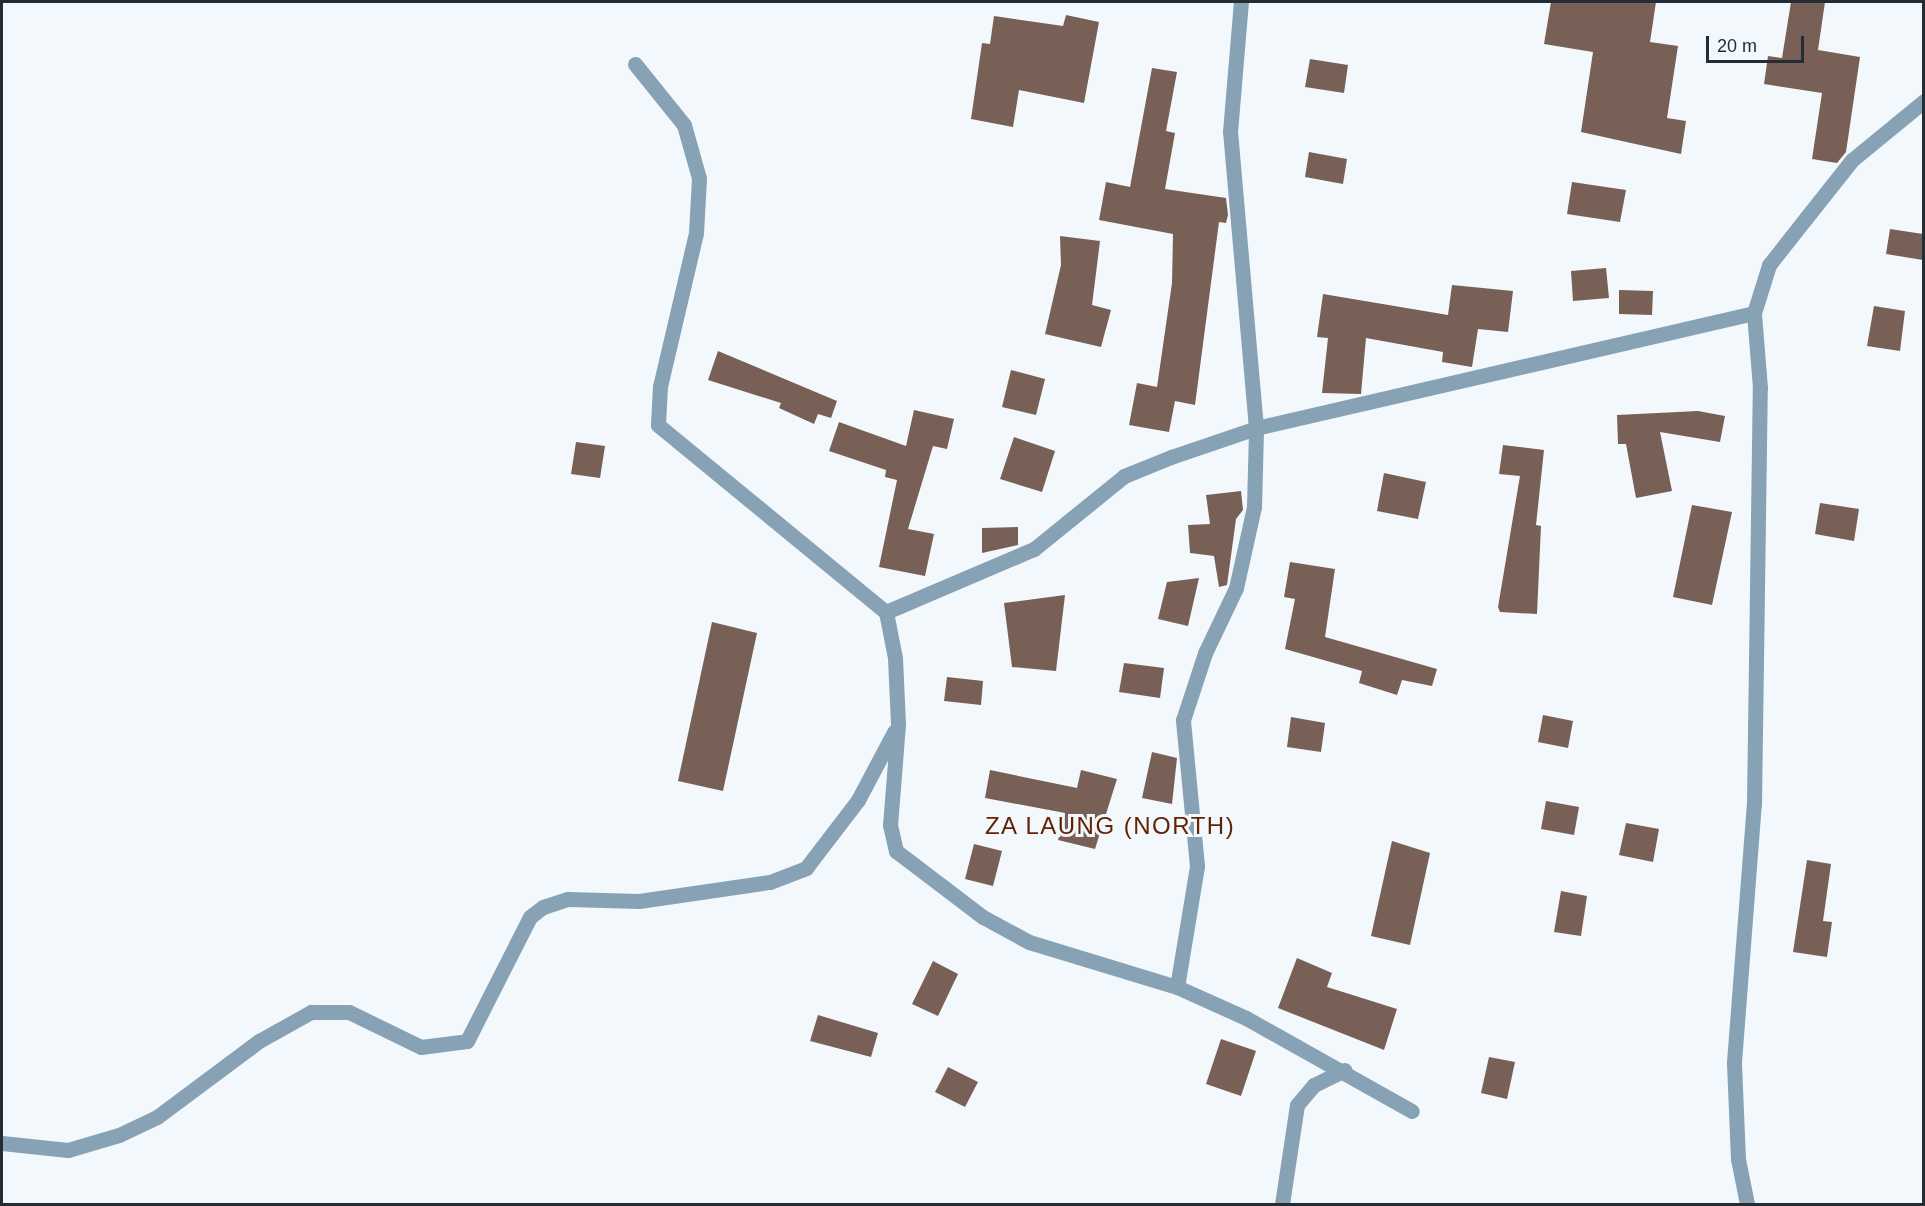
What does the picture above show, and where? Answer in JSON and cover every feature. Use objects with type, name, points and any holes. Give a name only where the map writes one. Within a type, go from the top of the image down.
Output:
[{"type":"street","points":[[1177,987],[1197,866],[1183,720],[1245,554],[1254,507],[1256,428],[1230,132],[1241,2]]},
{"type":"street","points":[[634,64],[684,125],[699,178],[696,233],[660,386],[658,424],[885,612],[895,658],[898,724],[890,839],[907,864],[1029,942],[1177,987],[1345,1070],[1412,1111]]},
{"type":"street","points":[[1747,1204],[1738,1159],[1734,1062],[1754,804],[1760,388],[1754,313],[1769,265],[1812,209],[1852,160],[1923,101]]},
{"type":"street","points":[[885,612],[1034,549],[1124,476],[1256,428],[1754,313]]},
{"type":"street","points":[[2,1143],[68,1150],[119,1135],[157,1117],[259,1041],[311,1012],[349,1012],[421,1047],[468,1041],[530,917],[543,907],[568,898],[639,901],[770,882],[806,868],[858,800],[898,724]]},
{"type":"street","points":[[1282,1204],[1297,1105],[1314,1085],[1345,1070]]},
{"type":"building","points":[[1551,2],[1656,2],[1650,42],[1678,46],[1667,118],[1686,121],[1681,154],[1581,132],[1593,52],[1544,44]]},
{"type":"building","points":[[1791,2],[1825,2],[1818,50],[1860,57],[1846,152],[1837,163],[1812,159],[1822,93],[1764,84],[1768,56],[1782,58]]},
{"type":"building","points":[[1066,15],[1099,22],[1084,103],[1019,90],[1013,127],[971,119],[982,43],[990,44],[994,16],[1063,26]]},
{"type":"building","points":[[1310,59],[1348,65],[1344,93],[1305,87]]},
{"type":"building","points":[[1152,68],[1177,72],[1166,131],[1175,133],[1165,189],[1226,198],[1228,215],[1226,223],[1219,222],[1195,405],[1175,401],[1169,432],[1129,425],[1137,383],[1157,387],[1172,283],[1173,234],[1099,220],[1106,182],[1130,187]]},
{"type":"building","points":[[1309,152],[1347,159],[1343,184],[1305,177]]},
{"type":"building","points":[[1572,182],[1626,190],[1620,222],[1567,214]]},
{"type":"building","points":[[1890,229],[1923,234],[1923,260],[1886,254]]},
{"type":"building","points":[[1060,236],[1100,241],[1092,305],[1111,310],[1101,347],[1045,334],[1061,265]]},
{"type":"building","points":[[1606,268],[1609,298],[1573,301],[1571,271]]},
{"type":"building","points":[[1452,285],[1513,291],[1508,332],[1478,329],[1472,367],[1442,362],[1443,352],[1366,338],[1361,394],[1322,393],[1328,338],[1317,337],[1323,294],[1448,315]]},
{"type":"building","points":[[1619,290],[1653,291],[1652,315],[1619,314]]},
{"type":"building","points":[[1874,306],[1905,311],[1900,351],[1867,346]]},
{"type":"building","points":[[718,351],[837,401],[831,418],[818,414],[814,424],[779,408],[781,403],[708,380]]},
{"type":"building","points":[[1011,370],[1045,379],[1036,415],[1002,407]]},
{"type":"building","points":[[914,410],[954,419],[947,449],[933,446],[908,529],[934,534],[925,576],[879,567],[897,480],[885,477],[886,470],[829,451],[839,422],[906,446]]},
{"type":"building","points":[[1698,411],[1725,416],[1720,442],[1660,432],[1672,491],[1636,498],[1626,444],[1618,444],[1617,415]]},
{"type":"building","points":[[1014,437],[1055,451],[1042,492],[1000,479]]},
{"type":"building","points":[[576,442],[605,446],[600,478],[571,474]]},
{"type":"building","points":[[1503,445],[1544,450],[1536,525],[1541,526],[1537,614],[1500,612],[1498,607],[1520,476],[1499,474]]},
{"type":"building","points":[[1384,473],[1426,482],[1418,519],[1377,511]]},
{"type":"building","points":[[1241,491],[1243,510],[1236,519],[1227,585],[1219,587],[1214,556],[1190,553],[1188,525],[1210,524],[1206,495]]},
{"type":"building","points":[[1820,503],[1859,509],[1854,541],[1815,534]]},
{"type":"building","points":[[1692,505],[1732,512],[1712,605],[1673,597]]},
{"type":"building","points":[[1018,527],[1018,545],[982,553],[982,528]]},
{"type":"building","points":[[1290,562],[1335,569],[1325,637],[1437,669],[1432,686],[1402,680],[1397,695],[1359,683],[1362,671],[1285,649],[1295,599],[1284,597]]},
{"type":"building","points":[[1199,578],[1188,626],[1158,619],[1167,582]]},
{"type":"building","points":[[1065,595],[1056,671],[1012,667],[1004,603]]},
{"type":"building","points":[[712,622],[757,633],[723,791],[678,781]]},
{"type":"building","points":[[1124,663],[1164,668],[1160,698],[1119,692]]},
{"type":"building","points":[[947,677],[983,681],[981,705],[944,701]]},
{"type":"building","points":[[1543,715],[1573,721],[1568,748],[1538,742]]},
{"type":"building","points":[[1291,717],[1325,723],[1321,752],[1287,747]]},
{"type":"building","points":[[1152,752],[1177,758],[1172,804],[1142,798]]},
{"type":"building","points":[[990,770],[1077,788],[1081,770],[1117,779],[1095,849],[1058,840],[1065,813],[985,798]]},
{"type":"building","points":[[1546,801],[1579,807],[1574,835],[1541,829]]},
{"type":"building","points":[[1626,823],[1659,829],[1653,862],[1619,855]]},
{"type":"building","points":[[1392,841],[1430,853],[1410,945],[1371,936]]},
{"type":"building","points":[[974,844],[1002,851],[993,886],[965,879]]},
{"type":"building","points":[[1807,860],[1831,864],[1823,921],[1832,922],[1827,957],[1793,952]]},
{"type":"building","points":[[1561,891],[1587,896],[1581,936],[1554,932]]},
{"type":"building","points":[[1297,958],[1332,973],[1327,987],[1397,1009],[1384,1050],[1278,1008]]},
{"type":"building","points":[[933,961],[958,974],[938,1016],[912,1004]]},
{"type":"building","points":[[818,1015],[878,1033],[871,1057],[810,1041]]},
{"type":"building","points":[[1221,1039],[1256,1051],[1241,1096],[1206,1084]]},
{"type":"building","points":[[1489,1057],[1515,1062],[1507,1099],[1481,1093]]},
{"type":"building","points":[[948,1067],[978,1082],[965,1107],[935,1092]]},
{"type":"district","name":"ZA LAUNG (NORTH)","points":[[1110,826]]}]
